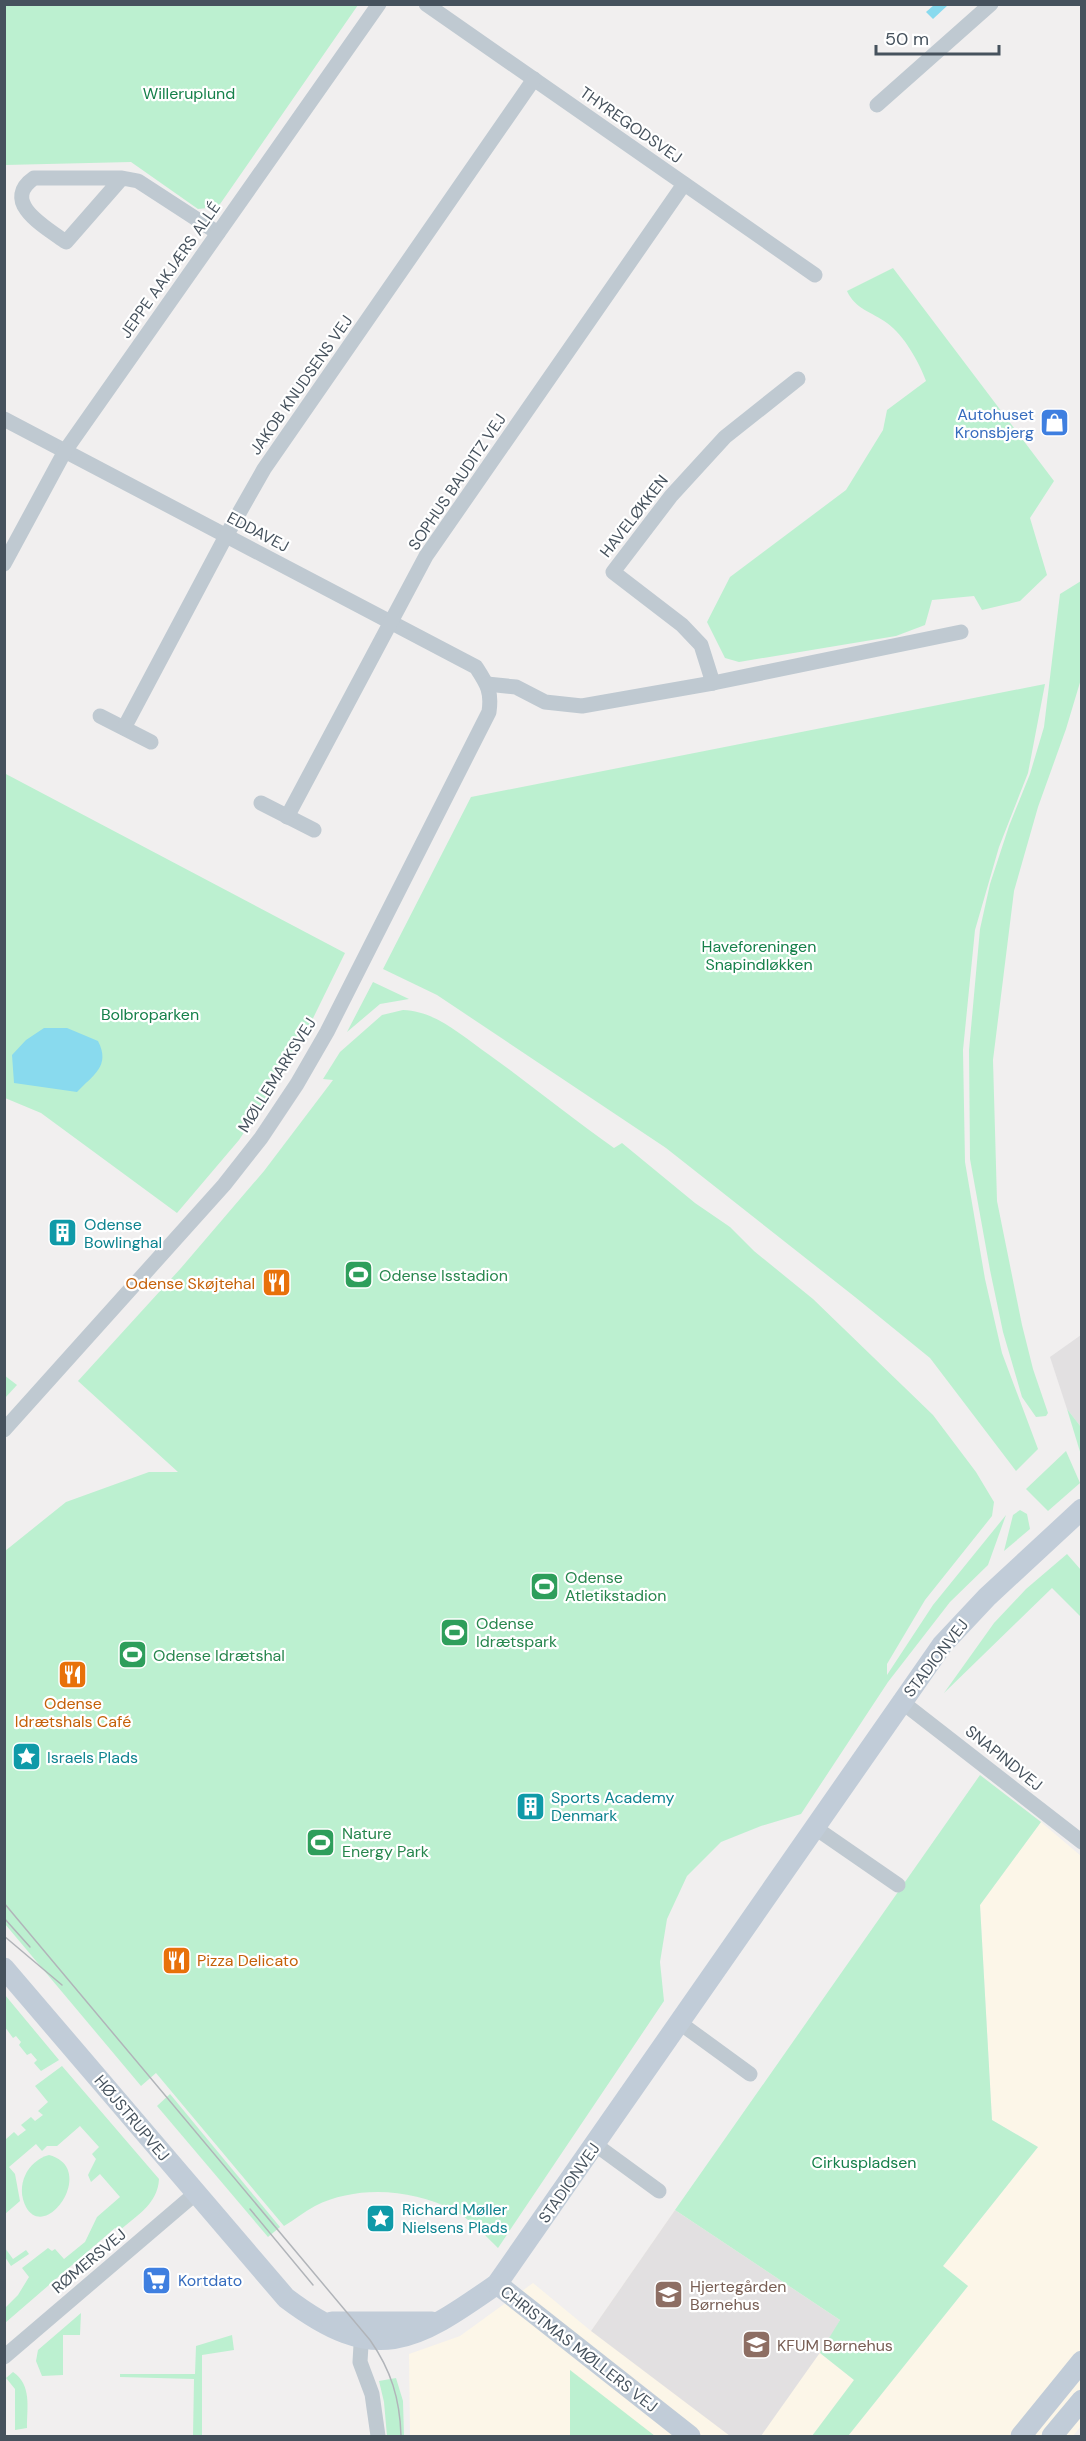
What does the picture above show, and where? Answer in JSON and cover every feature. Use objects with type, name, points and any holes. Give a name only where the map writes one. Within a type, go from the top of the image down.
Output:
[{"type":"street","name":"JEPPE AAKJÆRS ALLÉ","points":[[4,564],[65,451],[379,4]]},
{"type":"street","name":"THYREGODSVEJ","points":[[426,4],[815,275]]},
{"type":"street","points":[[877,105],[991,4]]},
{"type":"street","name":"JAKOB KNUDSENS VEJ","points":[[124,728],[264,469],[534,79]]},
{"type":"street","points":[[122,178],[66,242],[21,211],[18,201],[18,192],[23,184],[34,178],[122,178],[138,181],[218,233]]},
{"type":"street","name":"SOPHUS BAUDITZ VEJ","points":[[287,817],[426,556],[684,184]]},
{"type":"street","name":"HAVELØKKEN","points":[[713,683],[701,645],[682,625],[613,572],[670,496],[726,437],[798,379]]},
{"type":"street","name":"EDDAVEJ","points":[[4,419],[476,667],[487,684]]},
{"type":"street","points":[[487,684],[516,687],[545,702],[582,706],[713,683],[961,632]]},
{"type":"street","name":"MØLLEMARKSVEJ","points":[[4,1430],[224,1185],[261,1138],[297,1084],[327,1032],[489,712],[492,697],[487,684]]},
{"type":"street","points":[[100,716],[151,742]]},
{"type":"street","points":[[261,803],[314,830]]},
{"type":"street","name":"STADIONVEJ","points":[[260,2268],[286,2298],[316,2319],[349,2336],[362,2331],[403,2338],[414,2335],[456,2313],[497,2284],[596,2145],[942,1645],[987,1597],[1082,1509]]},
{"type":"street","name":"SNAPINDVEJ","points":[[902,1702],[921,1714],[1082,1842]]},
{"type":"street","points":[[814,1827],[898,1885]]},
{"type":"street","name":"HØJSTRUPVEJ","points":[[4,1968],[260,2268]]},
{"type":"street","points":[[680,2023],[750,2074]]},
{"type":"street","points":[[596,2145],[659,2191]]},
{"type":"street","name":"RØMERSVEJ","points":[[4,2356],[196,2193]]},
{"type":"street","name":"CHRISTMAS MØLLERS VEJ","points":[[497,2284],[690,2436]]},
{"type":"street","points":[[362,2331],[360,2362],[372,2394],[378,2436]]},
{"type":"street","points":[[1021,2436],[1081,2363]]},
{"type":"street","points":[[1052,2436],[1082,2400]]},
{"type":"shaded area","points":[[1081,1335],[1081,1427],[1067,1409],[1050,1357]]},
{"type":"shaded area","points":[[1041,1822],[1081,1856],[1081,2426],[1073,2436],[848,2436],[968,2286],[943,2266],[1038,2147],[992,2120],[980,1905]]},
{"type":"shaded area","points":[[675,2210],[840,2320],[820,2353],[854,2380],[812,2436],[410,2436],[409,2354],[460,2336],[533,2283],[591,2331]]},
{"type":"shaded area","points":[[675,2210],[840,2320],[831,2337],[761,2436],[730,2436],[591,2331]]},
{"type":"green space","name":"Willeruplund","points":[[4,5],[358,5],[218,207],[198,209],[131,162],[5,165]]},
{"type":"green space","points":[[893,268],[1054,481],[1030,518],[1047,575],[1020,601],[982,610],[974,596],[932,600],[925,625],[896,636],[739,662],[725,658],[707,622],[730,577],[846,490],[883,430],[887,410],[926,381],[915,357],[899,334],[887,323],[859,306],[847,291]]},
{"type":"green space","points":[[1081,581],[1081,679],[1038,807],[1014,891],[993,1060],[997,1201],[1022,1325],[1033,1369],[1048,1413],[1046,1416],[1036,1417],[1022,1397],[1003,1332],[990,1270],[970,1159],[969,1050],[980,929],[990,884],[1009,826],[1030,774],[1044,727],[1060,594]]},
{"type":"green space","name":"Haveforeningen Snapindløkken","points":[[1045,684],[1028,773],[999,847],[975,930],[963,1050],[965,1162],[985,1279],[1002,1353],[1038,1449],[1016,1471],[930,1358],[855,1297],[666,1148],[437,995],[383,969],[471,797]]},
{"type":"green space","name":"Bolbroparken","points":[[4,773],[345,953],[294,1057],[239,1140],[177,1213],[41,1113],[5,1098]]},
{"type":"green space","points":[[373,982],[409,999],[380,1004],[347,1032]]},
{"type":"green space","name":"Odense Idrætspark","points":[[403,1010],[427,1015],[448,1026],[614,1148],[622,1143],[695,1203],[730,1227],[754,1251],[813,1299],[933,1415],[976,1472],[994,1502],[992,1516],[925,1600],[887,1664],[887,1675],[933,1605],[1006,1515],[988,1565],[950,1602],[888,1682],[801,1814],[761,1826],[721,1842],[687,1876],[667,1919],[660,1962],[664,2001],[498,2248],[471,2222],[453,2210],[420,2198],[384,2192],[366,2192],[331,2199],[315,2206],[284,2226],[156,2073],[141,2086],[5,1924],[5,1551],[66,1502],[149,1472],[178,1472],[78,1381],[181,1268],[264,1171],[333,1080],[323,1079],[340,1052],[382,1015]]},
{"type":"green space","points":[[4,1375],[17,1385],[5,1398],[4,1398]]},
{"type":"green space","points":[[1067,1409],[1081,1427],[1081,1455]]},
{"type":"green space","points":[[1066,1451],[1080,1483],[1048,1511],[1026,1489]]},
{"type":"green space","points":[[1020,1510],[1027,1514],[1030,1529],[1004,1551],[1013,1515]]},
{"type":"green space","points":[[1067,1554],[1081,1570],[1081,1617],[1052,1588],[944,1693],[994,1623],[1026,1589]]},
{"type":"green space","name":"Cirkuspladsen","points":[[980,1775],[1041,1822],[980,1905],[992,2120],[1038,2147],[943,2266],[968,2286],[848,2436],[812,2436],[854,2380],[820,2353],[840,2320],[675,2210]]},
{"type":"green space","points":[[5,1995],[59,2060],[41,2071],[34,2063],[37,2060],[31,2053],[27,2055],[19,2045],[21,2042],[16,2036],[13,2038],[5,2027]]},
{"type":"green space","points":[[62,2066],[159,2179],[158,2188],[155,2196],[139,2215],[119,2231],[115,2228],[5,2323],[5,2308],[18,2295],[29,2277],[22,2268],[48,2248],[52,2251],[55,2249],[64,2259],[85,2242],[97,2217],[120,2197],[100,2174],[91,2182],[88,2175],[96,2159],[92,2154],[99,2147],[80,2126],[57,2146],[47,2146],[42,2151],[36,2144],[9,2167],[15,2174],[20,2201],[5,2214],[5,2140],[14,2132],[18,2136],[26,2130],[21,2125],[31,2117],[35,2121],[43,2115],[38,2111],[48,2102],[35,2086]]},
{"type":"green space","points":[[170,2094],[280,2227],[268,2237],[157,2106]]},
{"type":"green space","points":[[49,2155],[63,2162],[69,2174],[69,2187],[55,2210],[45,2216],[35,2216],[26,2207],[23,2199],[23,2183],[29,2169],[41,2158]]},
{"type":"green space","points":[[5,2248],[13,2259],[26,2250],[29,2254],[11,2266],[5,2257]]},
{"type":"green space","points":[[81,2313],[80,2335],[63,2335],[63,2375],[42,2376],[36,2361],[38,2350]]},
{"type":"green space","points":[[232,2335],[234,2350],[202,2355],[202,2436],[193,2436],[194,2379],[120,2377],[120,2374],[195,2374],[196,2346]]},
{"type":"green space","points":[[570,2370],[655,2436],[570,2436]]},
{"type":"green space","points":[[13,2372],[23,2383],[28,2404],[27,2428],[15,2430],[15,2389],[6,2378]]},
{"type":"green space","points":[[396,2378],[403,2401],[404,2436],[387,2436],[384,2402],[379,2381]]},
{"type":"water","points":[[934,5],[948,5],[933,19],[926,12]]},
{"type":"water","points":[[44,1028],[67,1028],[98,1041],[102,1057],[101,1064],[94,1075],[77,1092],[14,1083],[12,1055],[26,1040]]},
{"type":"tram line","points":[[4,1903],[370,2340],[384,2362],[393,2385],[399,2410],[401,2436]]},
{"type":"tram line","points":[[4,1918],[30,1947]]},
{"type":"tram line","points":[[4,1936],[62,1985]]},
{"type":"tram line","points":[[250,2209],[313,2285]]},
{"type":"place","name":"Autohuset Kronsbjerg","points":[[1055,423]]},
{"type":"place","name":"Odense Bowlinghal","points":[[63,1233]]},
{"type":"place","name":"Odense Isstadion","points":[[358,1275]]},
{"type":"place","name":"Odense Skøjtehal","points":[[276,1283]]},
{"type":"place","name":"Odense Atletikstadion","points":[[544,1586]]},
{"type":"place","name":"Odense Idrætspark","points":[[455,1632]]},
{"type":"place","name":"Odense Idrætshal","points":[[132,1655]]},
{"type":"place","name":"Odense Idrætshals Café","points":[[73,1675]]},
{"type":"place","name":"Israels Plads","points":[[26,1757]]},
{"type":"place","name":"Sports Academy Denmark","points":[[530,1806]]},
{"type":"place","name":"Nature Energy Park","points":[[321,1842]]},
{"type":"place","name":"Pizza Delicato","points":[[176,1960]]},
{"type":"place","name":"Richard Møller Nielsens Plads","points":[[381,2218]]},
{"type":"place","name":"Kortdato","points":[[157,2280]]},
{"type":"place","name":"Hjertegården Børnehus","points":[[669,2295]]},
{"type":"place","name":"KFUM Børnehus","points":[[756,2345]]}]
